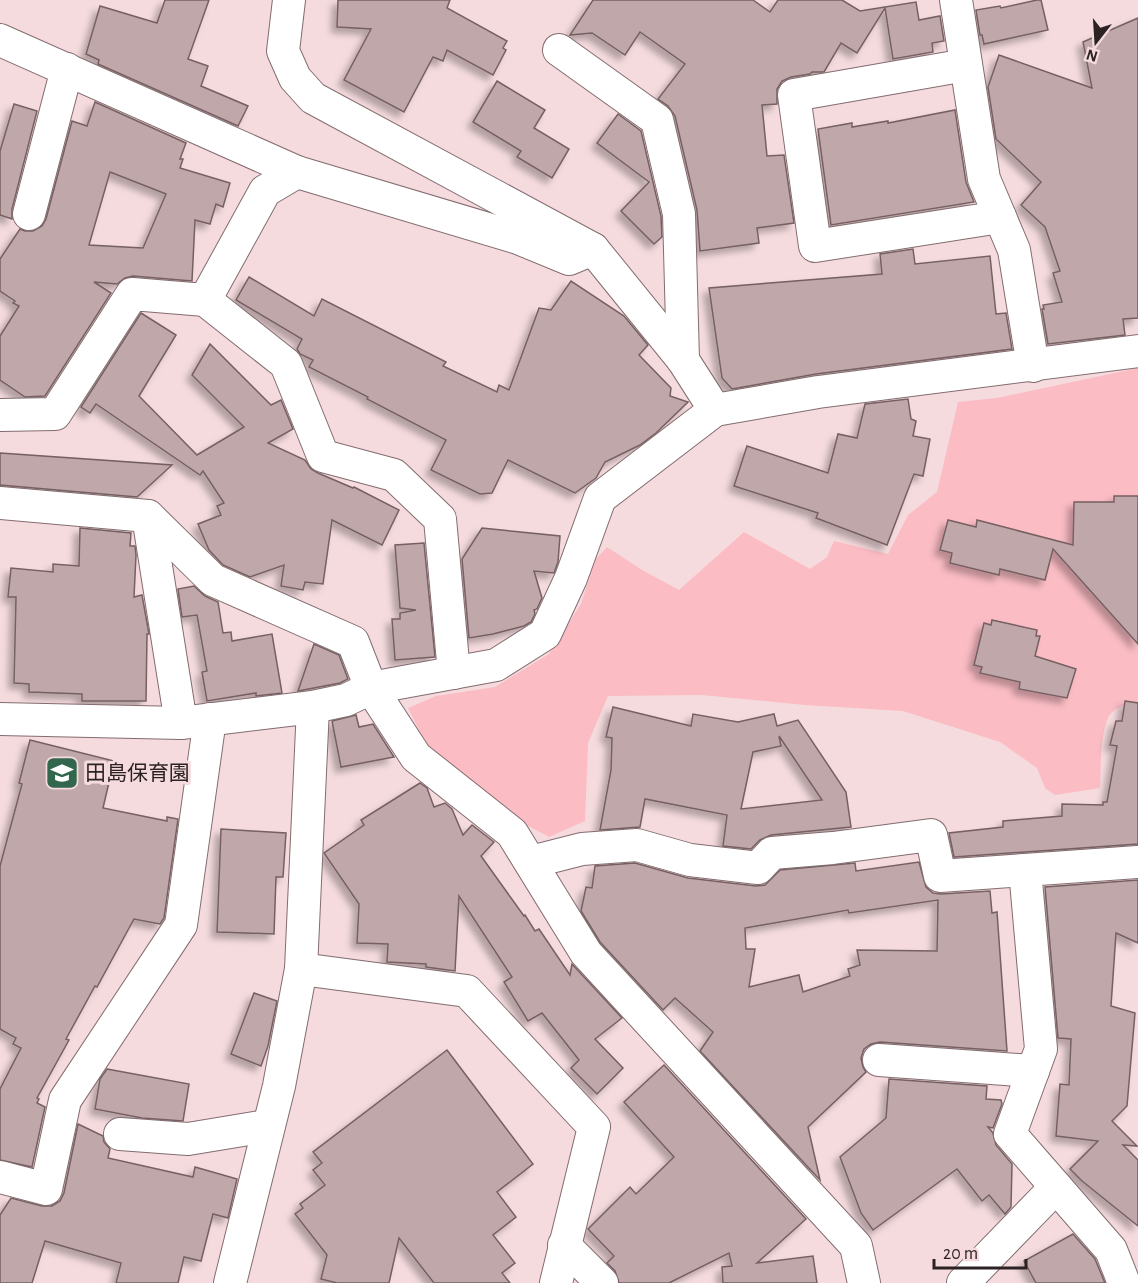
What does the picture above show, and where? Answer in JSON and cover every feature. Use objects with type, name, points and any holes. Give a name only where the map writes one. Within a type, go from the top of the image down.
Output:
[{"type":"street","points":[[289,0],[283,51],[295,78],[313,98],[593,249],[683,360],[715,410]]},
{"type":"street","points":[[956,0],[984,178],[1014,250],[1033,366]]},
{"type":"street","points":[[0,40],[297,172],[518,238],[569,260],[593,249]]},
{"type":"street","points":[[559,50],[657,120],[679,214],[683,360]]},
{"type":"street","points":[[966,65],[794,95],[816,246],[1000,217]]},
{"type":"street","points":[[29,214],[67,69]]},
{"type":"street","points":[[206,300],[265,191],[297,172]]},
{"type":"street","points":[[0,415],[55,414],[132,294],[206,300],[286,364],[323,456],[394,475],[440,519],[454,673]]},
{"type":"street","points":[[0,719],[196,721],[313,707],[358,694],[496,665],[545,634],[571,578],[600,498],[715,410],[818,392],[1138,351]]},
{"type":"street","points":[[0,503],[148,516],[213,580],[352,642],[358,694],[416,757],[512,833],[586,953],[856,1246],[864,1283]]},
{"type":"street","points":[[0,1177],[46,1189],[65,1100],[181,925],[196,721],[148,516]]},
{"type":"street","points":[[230,1283],[267,1126],[279,1086],[301,969],[313,707]]},
{"type":"street","points":[[531,862],[582,849],[637,845],[690,860],[758,868],[772,853],[833,848],[931,835],[940,876],[1138,862]]},
{"type":"street","points":[[1024,870],[1041,1049],[1010,1134],[1111,1250],[1124,1283]]},
{"type":"street","points":[[301,969],[467,991],[594,1127],[556,1283]]},
{"type":"street","points":[[879,1060],[1033,1071]]},
{"type":"street","points":[[120,1134],[188,1139],[267,1126]]},
{"type":"street","points":[[963,1283],[1056,1187]]},
{"type":"street","points":[[564,1245],[602,1283]]},
{"type":"shaded area","points":[[1138,368],[1138,702],[1118,708],[1109,716],[1102,741],[1100,788],[1055,795],[1045,788],[1037,768],[1000,742],[903,711],[702,695],[608,696],[588,743],[585,821],[549,837],[508,815],[430,752],[408,708],[436,696],[495,687],[549,654],[581,604],[595,560],[607,547],[642,570],[679,590],[744,532],[810,569],[827,557],[834,541],[888,554],[908,515],[937,492],[958,402],[997,398]]},
{"type":"building","points":[[165,0],[209,0],[188,59],[208,66],[201,86],[248,106],[238,126],[98,64],[99,60],[86,54],[100,6],[157,23]]},
{"type":"building","points":[[338,0],[450,0],[447,8],[507,41],[503,48],[506,50],[493,75],[447,50],[443,61],[433,57],[404,112],[344,80],[371,29],[337,27]]},
{"type":"building","points":[[593,0],[753,0],[770,12],[778,0],[842,0],[860,11],[916,2],[919,20],[940,16],[944,41],[932,43],[933,52],[893,59],[885,8],[857,53],[841,43],[824,72],[812,72],[782,81],[777,89],[777,104],[762,105],[767,156],[784,155],[794,223],[757,228],[759,243],[700,251],[697,210],[675,116],[668,106],[658,99],[685,64],[640,32],[625,55],[592,33],[570,35]]},
{"type":"building","points":[[1041,0],[1048,30],[984,44],[982,35],[980,35],[976,10],[1000,6],[1001,8]]},
{"type":"building","points":[[1138,18],[1138,318],[1123,319],[1125,335],[1048,344],[1042,309],[1044,309],[1043,305],[1062,302],[1053,273],[1060,271],[1045,227],[1021,205],[1041,182],[996,139],[988,87],[999,55],[1092,88],[1083,42]]},
{"type":"building","points":[[497,81],[545,110],[534,128],[569,149],[552,178],[517,157],[521,151],[473,122]]},
{"type":"building","points":[[95,102],[186,143],[180,159],[183,159],[180,168],[230,183],[223,207],[216,204],[210,224],[195,220],[192,281],[133,276],[117,284],[94,282],[111,293],[45,396],[25,397],[0,380],[0,336],[19,306],[0,291],[0,259],[20,229],[33,231],[42,226],[46,219],[72,121],[87,126]],"holes":[[[110,172],[166,194],[143,248],[89,245]]]},
{"type":"building","points":[[14,104],[37,111],[12,209],[12,219],[0,215],[0,151]]},
{"type":"building","points":[[955,110],[966,182],[974,202],[831,225],[818,129],[852,123],[852,127],[888,121],[888,123]]},
{"type":"building","points":[[618,114],[641,131],[661,216],[662,237],[654,244],[621,211],[649,182],[597,143]]},
{"type":"building","points":[[913,249],[915,264],[990,256],[996,314],[1006,313],[1012,349],[816,374],[732,389],[722,378],[709,288],[882,274],[880,254]]},
{"type":"building","points":[[249,277],[314,316],[322,299],[446,362],[443,366],[497,392],[499,385],[509,390],[539,308],[551,310],[571,281],[624,316],[648,345],[639,355],[671,388],[670,396],[688,402],[640,445],[605,462],[596,478],[575,493],[508,460],[492,493],[480,494],[431,470],[446,440],[309,367],[313,360],[300,354],[297,349],[302,339],[236,300]]},
{"type":"building","points":[[141,313],[176,335],[139,396],[197,455],[244,427],[192,375],[210,344],[271,405],[281,400],[293,429],[268,443],[305,460],[311,469],[318,473],[354,487],[399,510],[382,545],[332,520],[323,584],[305,582],[303,590],[281,586],[284,565],[250,577],[223,565],[209,550],[198,524],[221,515],[217,506],[224,503],[203,471],[200,475],[96,404],[90,413],[81,407]]},
{"type":"building","points":[[908,399],[911,419],[916,421],[913,436],[930,439],[923,476],[914,474],[887,545],[816,518],[818,513],[734,486],[747,446],[828,473],[838,434],[857,438],[865,404]]},
{"type":"building","points":[[0,453],[172,465],[137,497],[0,485]]},
{"type":"building","points":[[1114,496],[1138,496],[1138,644],[1053,549],[1045,580],[1000,569],[999,575],[950,563],[952,553],[940,550],[948,520],[976,527],[977,520],[1073,545],[1074,502],[1114,502]]},
{"type":"building","points":[[80,528],[131,533],[130,546],[135,546],[136,555],[134,597],[142,595],[149,634],[147,634],[146,701],[82,701],[82,694],[29,692],[29,684],[14,683],[16,597],[8,597],[11,568],[53,572],[53,564],[79,566]]},
{"type":"building","points":[[482,528],[560,536],[558,562],[554,573],[534,571],[542,598],[537,609],[534,610],[535,614],[531,622],[493,634],[469,638],[462,559]]},
{"type":"building","points":[[424,543],[435,657],[395,660],[392,619],[400,619],[400,613],[416,610],[400,608],[395,545]]},
{"type":"building","points":[[194,586],[205,596],[218,602],[223,633],[231,632],[232,641],[272,634],[282,693],[256,696],[256,693],[207,701],[202,672],[207,671],[197,615],[182,617],[178,589]]},
{"type":"building","points":[[992,620],[1037,630],[1036,636],[1040,636],[1035,656],[1076,669],[1067,698],[1019,689],[1020,682],[980,673],[982,667],[974,665],[984,623],[991,625]]},
{"type":"building","points":[[314,644],[339,655],[348,679],[340,683],[298,691]]},
{"type":"building","points":[[1125,701],[1138,703],[1138,844],[954,857],[949,833],[1003,827],[1003,821],[1062,816],[1062,804],[1103,805],[1103,802],[1107,802],[1117,746],[1110,745],[1116,721],[1122,721]]},
{"type":"building","points":[[613,707],[691,726],[693,714],[738,722],[774,714],[777,726],[798,720],[846,792],[851,827],[771,835],[760,840],[751,849],[723,846],[727,815],[645,799],[640,827],[600,830],[611,770],[612,738],[606,737]],"holes":[[[779,736],[822,800],[741,809],[753,752],[781,746]]]},
{"type":"building","points":[[356,715],[359,727],[373,724],[394,757],[341,767],[332,721]]},
{"type":"building","points":[[30,740],[114,761],[103,808],[167,821],[167,817],[178,819],[164,918],[160,924],[134,919],[66,1039],[69,1040],[37,1098],[39,1099],[37,1103],[45,1107],[32,1167],[0,1160],[0,1089],[21,1048],[13,1044],[16,1038],[0,1029],[0,866],[22,784],[19,783]]},
{"type":"building","points":[[420,783],[427,788],[434,807],[445,803],[452,809],[463,835],[472,825],[494,842],[481,856],[524,916],[535,931],[539,929],[570,975],[572,964],[622,1018],[595,1039],[623,1068],[597,1094],[571,1068],[579,1060],[542,1013],[528,1021],[504,982],[512,977],[459,896],[455,971],[426,967],[426,964],[387,962],[388,944],[357,943],[359,904],[324,853],[364,825],[361,820]]},
{"type":"building","points":[[221,829],[286,833],[283,877],[276,877],[274,934],[217,932]]},
{"type":"building","points":[[919,862],[926,887],[933,893],[990,891],[992,913],[997,912],[1007,1051],[880,1042],[871,1044],[864,1049],[861,1058],[866,1072],[808,1127],[820,1180],[700,1051],[713,1032],[675,998],[663,1010],[600,942],[581,911],[586,887],[592,888],[595,866],[635,863],[688,878],[756,886],[765,885],[780,870],[855,863],[856,871]],"holes":[[[938,900],[937,951],[857,950],[860,965],[848,969],[850,976],[803,992],[799,975],[749,987],[755,949],[746,949],[745,928],[848,910],[849,913]]]},
{"type":"building","points":[[1138,880],[1138,943],[1116,933],[1111,1006],[1135,1013],[1127,1106],[1112,1121],[1137,1146],[1123,1145],[1138,1160],[1138,1226],[1070,1169],[1098,1141],[1056,1136],[1060,1084],[1069,1085],[1071,1039],[1058,1038],[1045,887]]},
{"type":"building","points":[[254,993],[277,1001],[268,1046],[261,1066],[231,1054]]},
{"type":"building","points":[[447,1050],[533,1164],[497,1192],[516,1217],[493,1235],[515,1263],[502,1273],[510,1283],[434,1283],[399,1238],[389,1283],[337,1283],[321,1279],[327,1255],[295,1214],[303,1208],[300,1204],[325,1185],[313,1170],[322,1163],[313,1152]]},
{"type":"building","points":[[664,1065],[806,1219],[757,1263],[813,1256],[817,1283],[723,1283],[722,1267],[732,1266],[729,1253],[669,1283],[619,1283],[615,1271],[607,1263],[614,1256],[588,1229],[630,1187],[636,1194],[674,1157],[624,1102]]},
{"type":"building","points":[[107,1069],[189,1084],[183,1121],[142,1118],[95,1109],[100,1079]]},
{"type":"building","points":[[889,1079],[987,1086],[986,1099],[1001,1100],[1002,1104],[993,1128],[988,1127],[993,1133],[996,1145],[1012,1164],[1011,1207],[1005,1214],[989,1195],[982,1201],[957,1169],[873,1230],[861,1213],[840,1157],[886,1118]]},
{"type":"building","points":[[78,1124],[103,1136],[104,1142],[110,1149],[108,1158],[193,1177],[195,1167],[237,1179],[228,1218],[213,1214],[201,1261],[184,1257],[178,1283],[116,1283],[121,1263],[45,1241],[32,1283],[0,1283],[0,1215],[11,1198],[42,1206],[52,1206],[60,1201],[64,1193]]},
{"type":"building","points":[[1073,1234],[1095,1259],[1105,1283],[1036,1283],[1024,1261]]},
{"type":"place","name":"田島保育園","points":[[62,773]]}]
